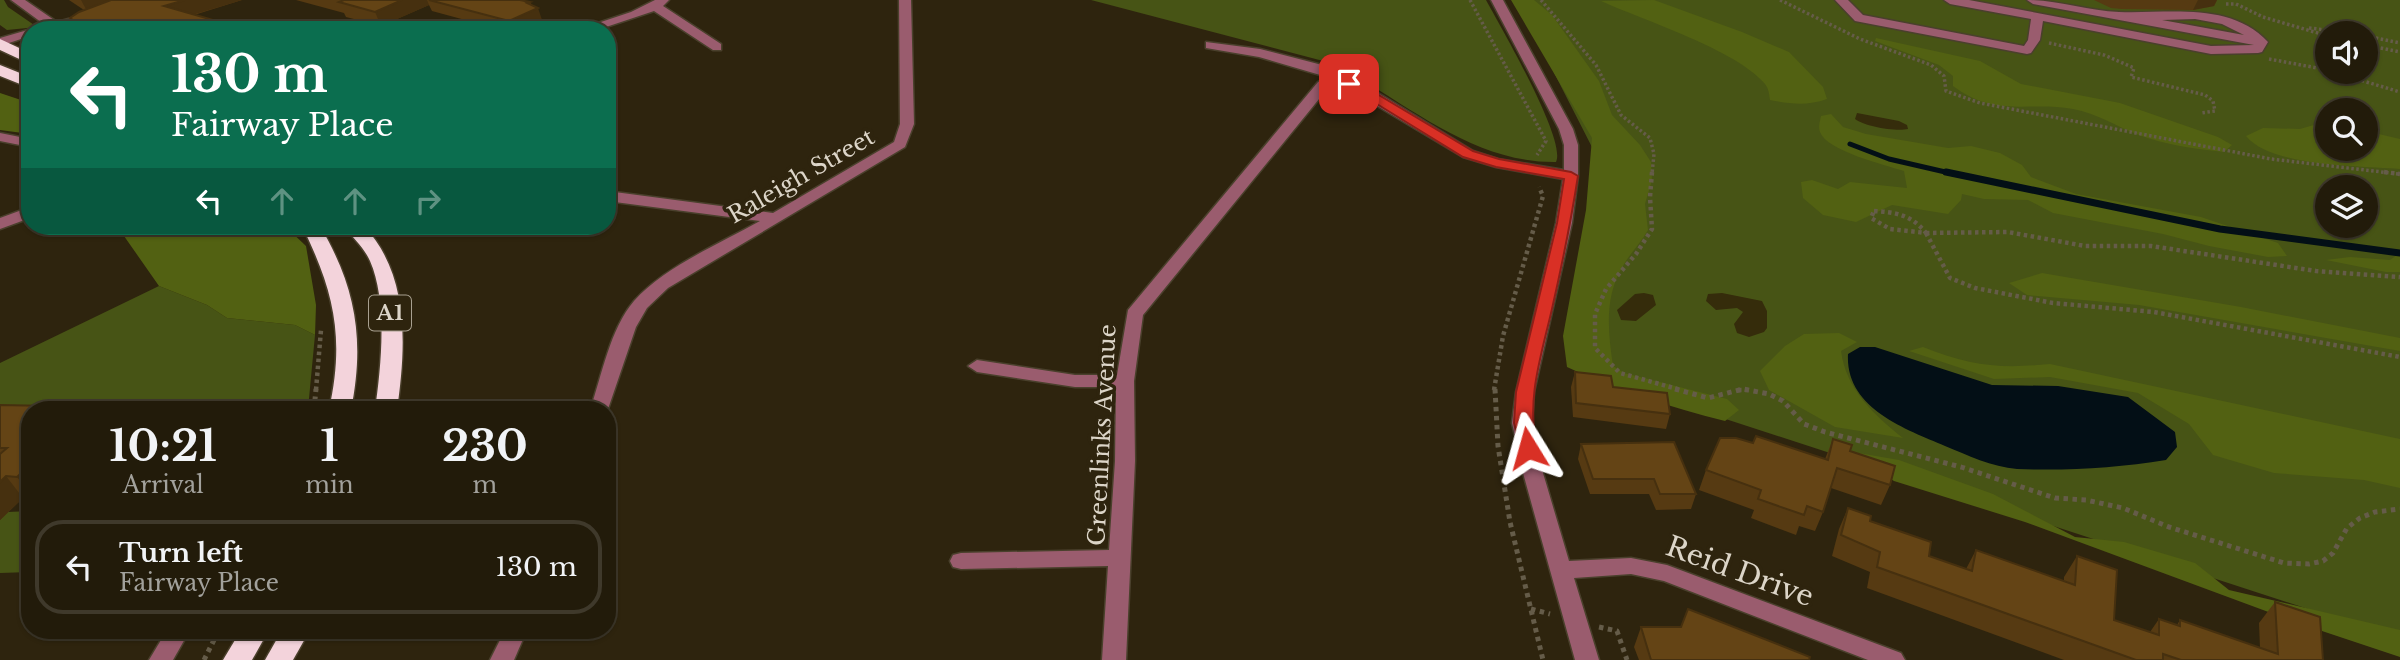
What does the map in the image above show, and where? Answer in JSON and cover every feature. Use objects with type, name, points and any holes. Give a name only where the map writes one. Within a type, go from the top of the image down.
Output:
[{"type":"highway","points":[[1,45],[21,55]]},
{"type":"highway","points":[[0,70],[21,79]]},
{"type":"highway","points":[[0,82],[21,90]]},
{"type":"highway","name":"A1","points":[[317,235],[326,249],[344,306],[348,365],[342,401]]},
{"type":"highway","name":"A1","points":[[361,235],[384,270],[390,314],[387,401]]},
{"type":"highway","points":[[237,660],[250,639]]},
{"type":"highway","points":[[279,660],[291,639]]},
{"type":"street","points":[[18,0],[28,10],[47,21]]},
{"type":"street","name":"Raleigh Street","points":[[602,401],[627,327],[640,305],[662,284],[900,144],[907,124],[905,0]]},
{"type":"street","points":[[1497,0],[1566,129],[1571,145],[1571,176],[1564,223],[1525,392],[1522,423],[1533,474],[1587,660]]},
{"type":"street","points":[[1841,0],[1858,18],[2027,50],[2034,40],[2038,16]]},
{"type":"street","points":[[1950,0],[2211,50],[2258,49],[2262,42],[2221,17],[2189,14],[2151,18],[2033,0]]},
{"type":"street","points":[[608,21],[659,3],[717,47]]},
{"type":"street","points":[[80,21],[112,10]]},
{"type":"street","points":[[1,45],[21,36]]},
{"type":"street","points":[[1,45],[21,41]]},
{"type":"street","points":[[1210,45],[1260,53],[1321,69],[1334,78],[1363,90],[1468,154],[1496,163],[1571,176]]},
{"type":"street","name":"Greenlinks Avenue","points":[[1114,660],[1125,461],[1125,381],[1134,314],[1323,85],[1334,78]]},
{"type":"street","points":[[0,137],[21,141]]},
{"type":"street","points":[[616,197],[776,218]]},
{"type":"street","points":[[0,224],[21,216]]},
{"type":"street","points":[[976,366],[1075,381],[1125,381]]},
{"type":"street","points":[[961,561],[1052,561],[1120,557]]},
{"type":"street","name":"Reid Drive","points":[[1562,570],[1631,566],[1667,573],[1893,660]]},
{"type":"street","points":[[161,660],[174,639]]},
{"type":"street","points":[[502,660],[512,639]]},
{"type":"path","points":[[1470,0],[1546,141],[1532,161]]},
{"type":"path","points":[[1541,0],[1562,19],[1587,52],[1605,79],[1617,110],[1638,131],[1650,138],[1654,154],[1650,197],[1652,229],[1636,254],[1606,289],[1595,314],[1595,348],[1620,373],[1708,398],[1743,389],[1762,392],[1783,401],[1804,424],[1825,432],[1961,467],[2055,498],[2086,500],[2123,508],[2169,527],[2284,563],[2324,561],[2335,551],[2343,533],[2354,519],[2376,510],[2400,509]]},
{"type":"path","points":[[1780,0],[1860,39],[1931,65],[1944,76],[1946,91],[1980,103],[2271,159],[2400,174]]},
{"type":"path","points":[[2231,0],[2315,33]]},
{"type":"path","points":[[2220,5],[2236,4]]},
{"type":"path","points":[[2298,28],[2315,30]]},
{"type":"path","points":[[2378,38],[2400,43]]},
{"type":"path","points":[[2034,40],[2104,55],[2134,68],[2132,77],[2205,95],[2213,101],[2215,111],[2201,113]]},
{"type":"path","points":[[2378,47],[2400,52]]},
{"type":"path","points":[[2242,50],[2280,62],[2315,68]]},
{"type":"path","points":[[2373,84],[2400,92]]},
{"type":"path","points":[[2400,277],[2304,270],[2151,246],[2085,246],[2008,232],[1979,231],[1962,234],[1929,233],[1890,229],[1871,218],[1874,211],[1899,214],[1914,220],[1929,233],[1944,269],[1955,282],[1977,289],[2025,300],[2185,317],[2400,357]]},
{"type":"path","points":[[315,401],[321,323]]},
{"type":"path","points":[[1531,609],[1543,660]]},
{"type":"path","points":[[1617,631],[1627,660]]},
{"type":"path","points":[[204,660],[214,639]]},
{"type":"green space","points":[[0,0],[4,0],[8,7],[28,21],[21,21],[21,29],[7,30],[0,25]]},
{"type":"green space","points":[[1091,0],[1486,0],[1552,131],[1557,150],[1556,162],[1529,160],[1477,146],[1429,121],[1359,78],[1346,67]]},
{"type":"green space","points":[[1511,0],[1534,0],[1552,15],[1599,81],[1612,115],[1640,145],[1651,162],[1652,180],[1645,204],[1648,230],[1623,266],[1610,302],[1609,327],[1613,366],[1624,373],[1727,399],[1739,410],[1725,421],[1644,398],[1567,367],[1563,336],[1586,210],[1592,138]]},
{"type":"green space","points":[[1517,0],[2400,0],[2400,639],[1606,380],[1596,155]]},
{"type":"green space","points":[[1654,0],[1789,52],[1823,87],[1827,99],[1799,104],[1770,100],[1765,84],[1752,71],[1733,59],[1601,1]]},
{"type":"green space","points":[[1876,38],[1980,61],[2021,84],[2120,103],[2218,137],[2232,145],[2224,152],[2181,146],[2139,135],[2073,109],[1983,102],[1953,86],[1953,76],[1939,65],[1875,41]]},
{"type":"green space","points":[[0,93],[21,100],[21,133],[0,130]]},
{"type":"green space","points":[[1831,114],[1843,127],[1866,134],[1948,148],[1971,146],[2000,153],[2022,165],[2031,177],[2076,194],[2201,217],[2278,243],[2287,256],[2268,257],[2053,213],[2028,200],[1984,199],[1962,194],[1961,200],[1948,214],[1892,205],[1856,222],[1823,215],[1803,198],[1801,182],[1812,180],[1838,189],[1850,182],[1907,188],[1904,171],[1845,151],[1825,139],[1819,130],[1819,124],[1821,116]]},
{"type":"green space","points":[[2315,125],[2315,161],[2378,161],[2378,134],[2400,139],[2400,169],[2318,163],[2295,159],[2275,154],[2258,146],[2246,136],[2263,128],[2300,129]]},
{"type":"green space","points":[[123,235],[294,235],[306,246],[316,305],[315,335],[295,325],[227,318],[207,305],[159,286]]},
{"type":"green space","points":[[2400,253],[2400,272],[2386,272],[2326,260],[2350,257],[2390,260]]},
{"type":"green space","points":[[2042,273],[2400,338],[2400,351],[2139,305],[2027,295],[2009,283]]},
{"type":"green space","points":[[159,286],[207,305],[227,318],[295,325],[315,335],[309,401],[21,401],[21,407],[0,406],[0,363]]},
{"type":"green space","points":[[1839,333],[1857,342],[1841,351],[1855,389],[1872,410],[1903,438],[1835,427],[1769,390],[1760,371],[1785,346],[1804,334]]},
{"type":"green space","points":[[1923,347],[1985,364],[2050,364],[2400,439],[2400,488],[2364,480],[2274,473],[2213,455],[2189,424],[2138,393],[2050,377],[1994,379],[1909,351]]},
{"type":"green space","points":[[1847,451],[1899,460],[1993,494],[2075,537],[2124,542],[2195,563],[2229,590],[2400,630],[2400,657],[2301,624],[2025,522],[1894,481]]},
{"type":"green space","points":[[21,511],[21,572],[0,573],[0,520],[8,512]]},
{"type":"sand","points":[[1857,113],[1899,121],[1907,125],[1908,129],[1888,129],[1865,124],[1855,119]]},
{"type":"sand","points":[[1722,293],[1762,301],[1767,311],[1767,328],[1764,332],[1749,337],[1737,333],[1734,324],[1743,312],[1737,308],[1716,310],[1706,301],[1708,294]]},
{"type":"sand","points":[[1635,294],[1653,295],[1656,305],[1636,321],[1621,320],[1617,310]]},
{"type":"shaded area","points":[[1860,347],[1875,347],[1992,385],[2058,386],[2128,397],[2175,432],[2177,447],[2166,460],[2110,467],[2017,469],[1989,463],[1913,432],[1880,414],[1856,389],[1850,373],[1848,354]]},
{"type":"building","points":[[111,0],[185,0],[164,6],[216,21],[74,21],[70,18]]},
{"type":"building","points":[[402,0],[375,12],[339,2]]},
{"type":"building","points":[[429,0],[520,0],[530,2],[527,3],[538,8],[509,21]]},
{"type":"building","points":[[1575,372],[1611,376],[1613,387],[1667,393],[1670,414],[1576,403]]},
{"type":"building","points":[[0,405],[21,405],[21,473],[17,477],[6,476],[0,482],[0,454],[7,448],[0,448]]},
{"type":"building","points":[[1756,436],[1828,460],[1833,439],[1852,445],[1850,451],[1895,466],[1890,485],[1837,468],[1823,512],[1807,506],[1804,515],[1758,499],[1761,490],[1706,470],[1720,438],[1736,438],[1753,443]]},
{"type":"building","points":[[1674,442],[1696,494],[1660,494],[1654,479],[1593,479],[1581,444]]},
{"type":"building","points":[[1848,508],[1871,516],[1870,521],[1931,542],[1929,556],[1972,571],[1976,550],[2075,585],[2077,556],[2117,570],[2114,620],[2159,635],[2159,619],[2180,626],[2180,620],[2278,654],[2275,602],[2320,617],[2323,660],[2181,660],[2163,654],[2163,660],[2136,660],[1877,567],[1880,552],[1841,535]]},
{"type":"building","points":[[1688,609],[1810,657],[1809,660],[1651,660],[1641,627],[1681,627]]},
{"type":"waterway","points":[[1850,144],[1889,159],[1954,174]]},
{"type":"waterway","points":[[1946,172],[2220,229],[2400,253]]},
{"type":"route","points":[[1349,84],[1468,154],[1496,163],[1571,176],[1564,223],[1525,392],[1522,423],[1528,448]]}]
